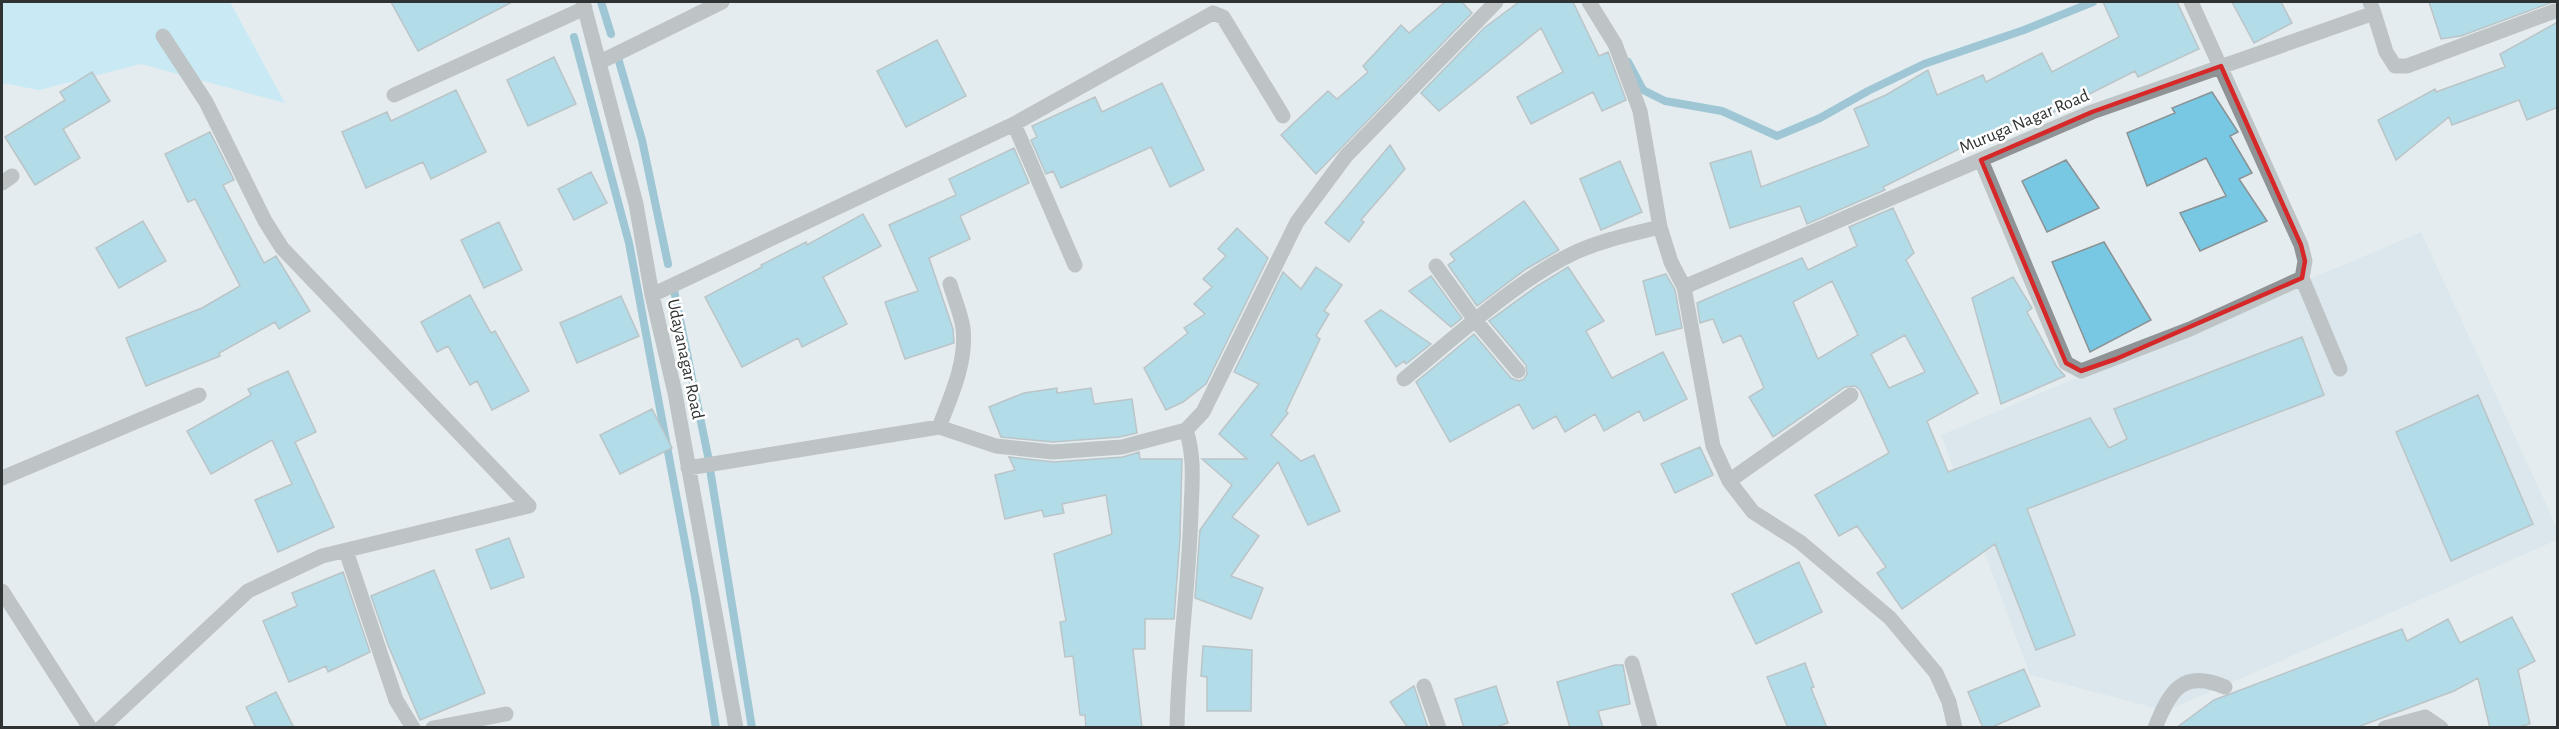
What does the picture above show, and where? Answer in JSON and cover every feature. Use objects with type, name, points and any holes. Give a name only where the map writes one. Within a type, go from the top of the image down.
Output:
[{"type":"street","points":[[600,62],[722,2]]},
{"type":"street","points":[[688,468],[939,427],[996,447],[1053,452],[1122,447],[1186,430],[1203,412],[1297,222],[1346,156],[1496,2]]},
{"type":"street","points":[[1589,2],[1615,44],[1640,111],[1660,227],[1671,262],[1684,286],[1713,446],[1729,481],[1753,512],[1800,542],[1890,618],[1936,673],[1949,702],[1955,728]]},
{"type":"street","points":[[2191,2],[2301,245],[2305,261],[2302,278],[2340,369]]},
{"type":"street","points":[[394,95],[584,5]]},
{"type":"street","name":"Udayanagar Road","points":[[584,5],[636,204],[652,295],[675,393],[736,728]]},
{"type":"street","points":[[2372,7],[2386,52],[2395,66],[2408,66],[2556,11]]},
{"type":"street","name":"Muruga Nagar Road","points":[[1684,286],[2092,112],[2221,66],[2372,7]]},
{"type":"street","points":[[652,295],[1014,124],[1213,13],[1223,17],[1283,116]]},
{"type":"street","points":[[101,728],[248,591],[322,556],[529,506],[282,248],[265,221],[206,102],[163,36]]},
{"type":"street","points":[[1014,124],[1076,265]]},
{"type":"street","points":[[1981,160],[2066,363],[2081,371],[2190,329],[2302,278]]},
{"type":"street","points":[[1404,379],[1475,320],[1554,263],[1604,241],[1660,227]]},
{"type":"street","points":[[1437,266],[1475,320],[1518,372]]},
{"type":"street","points":[[939,427],[952,393],[964,345],[963,326],[950,284]]},
{"type":"street","points":[[2,478],[198,395]]},
{"type":"street","points":[[1729,481],[1851,395]]},
{"type":"street","points":[[1177,728],[1178,676],[1184,642],[1192,502],[1193,450],[1186,430]]},
{"type":"street","points":[[346,551],[396,700],[412,727]]},
{"type":"street","points":[[2,591],[90,728]]},
{"type":"street","points":[[1632,663],[1650,728]]},
{"type":"street","points":[[2155,728],[2169,697],[2181,684],[2206,678],[2225,687]]},
{"type":"street","points":[[1424,686],[1439,728]]},
{"type":"street","points":[[433,728],[506,714]]},
{"type":"street","points":[[2385,728],[2425,717],[2441,728]]},
{"type":"highlighted area","points":[[2221,66],[2301,245],[2305,261],[2302,278],[2116,359],[2081,371],[2066,363],[1981,160],[2092,112]]},
{"type":"shaded area","points":[[2,2],[230,2],[285,103],[141,64],[39,90],[2,83]]},
{"type":"shaded area","points":[[2421,232],[2557,528],[2557,540],[2166,711],[2030,675],[1941,435]]},
{"type":"building","points":[[391,2],[512,2],[418,51]]},
{"type":"building","points":[[1445,2],[1462,2],[1472,13],[1316,174],[1281,135],[1328,91],[1337,99],[1368,72],[1363,66],[1401,25],[1409,33]]},
{"type":"building","points":[[1519,2],[1573,2],[1599,56],[1608,52],[1626,100],[1602,111],[1593,92],[1531,124],[1517,97],[1563,72],[1541,28],[1439,111],[1421,93],[1484,28]]},
{"type":"building","points":[[2103,2],[2177,2],[2199,49],[2138,77],[2135,71],[2018,130],[2014,124],[1973,142],[1883,187],[1885,190],[1807,224],[1800,206],[1730,228],[1710,163],[1751,151],[1761,187],[1869,146],[1854,109],[1886,95],[1928,70],[1937,95],[1983,75],[1986,82],[2042,53],[2052,72],[2119,37]]},
{"type":"building","points":[[2232,2],[2281,2],[2292,23],[2254,43]]},
{"type":"building","points":[[2429,2],[2553,2],[2461,36],[2441,39]]},
{"type":"building","points":[[2558,22],[2558,107],[2527,120],[2519,100],[2452,125],[2449,117],[2396,160],[2378,120],[2435,89],[2436,92],[2505,67],[2500,54]]},
{"type":"building","points":[[937,40],[966,96],[906,127],[877,71]]},
{"type":"building","points":[[554,57],[576,104],[528,126],[507,80]]},
{"type":"building","points":[[92,72],[110,101],[63,129],[80,158],[35,185],[5,137],[65,100],[60,92]]},
{"type":"building","points":[[1162,83],[1204,170],[1170,187],[1151,147],[1061,188],[1053,171],[1046,174],[1031,140],[1037,137],[1032,126],[1095,97],[1102,112]]},
{"type":"building","points":[[456,90],[486,152],[431,179],[423,162],[366,188],[342,132],[387,112],[391,121]]},
{"type":"building","points":[[2212,92],[2238,132],[2230,136],[2252,173],[2239,179],[2267,221],[2200,251],[2180,213],[2226,196],[2206,158],[2147,186],[2127,133],[2175,113],[2172,108]]},
{"type":"building","points":[[210,132],[234,180],[223,185],[264,263],[276,256],[310,311],[279,329],[275,322],[219,353],[220,356],[146,386],[126,338],[202,308],[240,286],[195,199],[188,202],[165,154]]},
{"type":"building","points":[[1390,145],[1405,169],[1361,220],[1364,222],[1349,242],[1325,223]]},
{"type":"building","points":[[1014,148],[1029,183],[960,216],[970,239],[929,258],[953,329],[954,343],[905,359],[885,302],[918,291],[889,225],[956,195],[949,179]]},
{"type":"building","points":[[2066,160],[2099,208],[2047,232],[2022,181]]},
{"type":"building","points":[[1620,161],[1642,212],[1601,230],[1580,179]]},
{"type":"building","points":[[591,172],[607,203],[574,220],[558,189]]},
{"type":"building","points":[[1524,201],[1559,250],[1526,269],[1477,306],[1448,265],[1455,260],[1450,254]]},
{"type":"building","points":[[1893,208],[1914,253],[1906,260],[1978,393],[1927,421],[1948,472],[2090,418],[2109,448],[2127,439],[2114,409],[2302,337],[2324,395],[2027,509],[2075,635],[2036,650],[1995,544],[1902,609],[1877,573],[1886,567],[1857,526],[1839,536],[1815,495],[1889,453],[1860,390],[1855,386],[1845,387],[1773,437],[1749,397],[1764,388],[1741,335],[1723,343],[1713,319],[1700,323],[1697,303],[1802,258],[1808,270],[1857,246],[1849,227]],"holes":[[[1832,281],[1858,335],[1818,359],[1793,302]],[[1905,335],[1925,372],[1889,388],[1871,354]]]},
{"type":"building","points":[[863,214],[881,246],[823,277],[847,324],[802,347],[798,338],[742,367],[705,297],[762,267],[761,265],[806,242],[807,245]]},
{"type":"building","points":[[143,221],[166,261],[119,288],[96,248]]},
{"type":"building","points":[[499,222],[522,270],[484,288],[461,240]]},
{"type":"building","points":[[1237,228],[1268,258],[1206,384],[1183,402],[1166,410],[1144,368],[1188,333],[1184,328],[1205,314],[1194,304],[1212,287],[1203,279],[1226,256],[1218,249]]},
{"type":"building","points":[[2104,242],[2151,320],[2090,352],[2052,262]]},
{"type":"building","points":[[1316,267],[1342,285],[1324,311],[1329,314],[1316,336],[1320,339],[1286,411],[1288,413],[1271,435],[1301,461],[1314,455],[1340,511],[1308,525],[1278,462],[1232,517],[1259,536],[1231,576],[1263,588],[1251,619],[1195,598],[1200,530],[1232,485],[1202,459],[1247,459],[1219,434],[1259,384],[1234,372],[1283,272],[1301,289]]},
{"type":"building","points":[[1568,267],[1604,321],[1586,331],[1612,378],[1663,352],[1687,399],[1644,421],[1639,411],[1604,431],[1595,414],[1565,432],[1556,416],[1533,429],[1519,404],[1450,442],[1416,382],[1474,334],[1511,378],[1519,381],[1524,379],[1527,374],[1526,365],[1489,321],[1537,286]]},
{"type":"building","points":[[1666,274],[1675,290],[1682,328],[1656,335],[1643,281]]},
{"type":"building","points":[[1431,276],[1462,318],[1451,327],[1409,291]]},
{"type":"building","points":[[2013,277],[2032,308],[2027,312],[2057,367],[2065,376],[2001,404],[1972,298]]},
{"type":"building","points":[[470,295],[491,333],[495,331],[529,391],[492,410],[477,381],[470,385],[448,346],[437,352],[421,322]]},
{"type":"building","points":[[621,296],[639,336],[577,363],[560,323]]},
{"type":"building","points":[[1381,310],[1431,344],[1406,364],[1404,361],[1396,367],[1365,321]]},
{"type":"building","points":[[288,371],[316,432],[295,442],[334,527],[278,552],[255,500],[292,484],[272,440],[211,474],[187,431],[251,395],[248,389]]},
{"type":"building","points":[[1057,388],[1057,393],[1091,388],[1094,404],[1132,399],[1137,433],[1120,437],[1053,442],[1001,437],[989,407],[1024,393]]},
{"type":"building","points":[[2478,395],[2533,524],[2451,561],[2396,432]]},
{"type":"building","points":[[652,409],[672,448],[620,474],[600,435]]},
{"type":"building","points":[[1700,447],[1713,475],[1675,493],[1661,464]]},
{"type":"building","points":[[1139,452],[1140,459],[1182,459],[1180,538],[1174,619],[1145,619],[1145,649],[1133,649],[1142,728],[1086,728],[1085,715],[1080,715],[1073,656],[1065,657],[1060,622],[1066,621],[1054,554],[1112,534],[1106,495],[1062,504],[1064,513],[1044,517],[1042,510],[1005,519],[995,475],[1015,470],[1009,457],[1054,462],[1123,457]]},
{"type":"building","points":[[509,538],[524,577],[491,589],[476,550]]},
{"type":"building","points":[[1799,562],[1822,612],[1756,644],[1732,594]]},
{"type":"building","points":[[434,570],[485,693],[420,720],[388,645],[371,596]]},
{"type":"building","points":[[343,572],[370,652],[328,672],[326,666],[289,682],[263,621],[297,606],[292,593]]},
{"type":"building","points":[[2512,617],[2535,661],[2518,670],[2530,724],[2514,728],[2490,728],[2478,678],[2454,691],[2355,728],[2176,728],[2214,700],[2402,629],[2407,641],[2448,619],[2460,643]]},
{"type":"building","points":[[1203,646],[1252,650],[1251,711],[1207,711],[1207,677],[1201,676]]},
{"type":"building","points":[[1805,663],[1814,687],[1811,688],[1827,728],[1788,728],[1767,677]]},
{"type":"building","points":[[1615,665],[1623,665],[1630,704],[1598,711],[1603,728],[1570,728],[1557,682]]},
{"type":"building","points":[[2024,669],[2040,706],[1990,728],[1983,728],[1968,692]]},
{"type":"building","points":[[1414,686],[1428,728],[1408,728],[1390,702]]},
{"type":"building","points":[[1496,686],[1508,723],[1493,728],[1464,728],[1455,699]]},
{"type":"building","points":[[276,692],[294,728],[256,728],[246,707]]},
{"type":"waterway","points":[[601,2],[611,34]]},
{"type":"waterway","points":[[1628,62],[1643,90],[1665,101],[1722,111],[1777,136],[1820,118],[1868,91],[1924,64],[2024,30],[2093,2]]},
{"type":"waterway","points":[[574,37],[629,243],[695,596],[716,728]]},
{"type":"waterway","points":[[618,58],[642,140],[668,264]]},
{"type":"waterway","points":[[674,290],[709,461]]},
{"type":"waterway","points":[[710,469],[752,728]]}]
